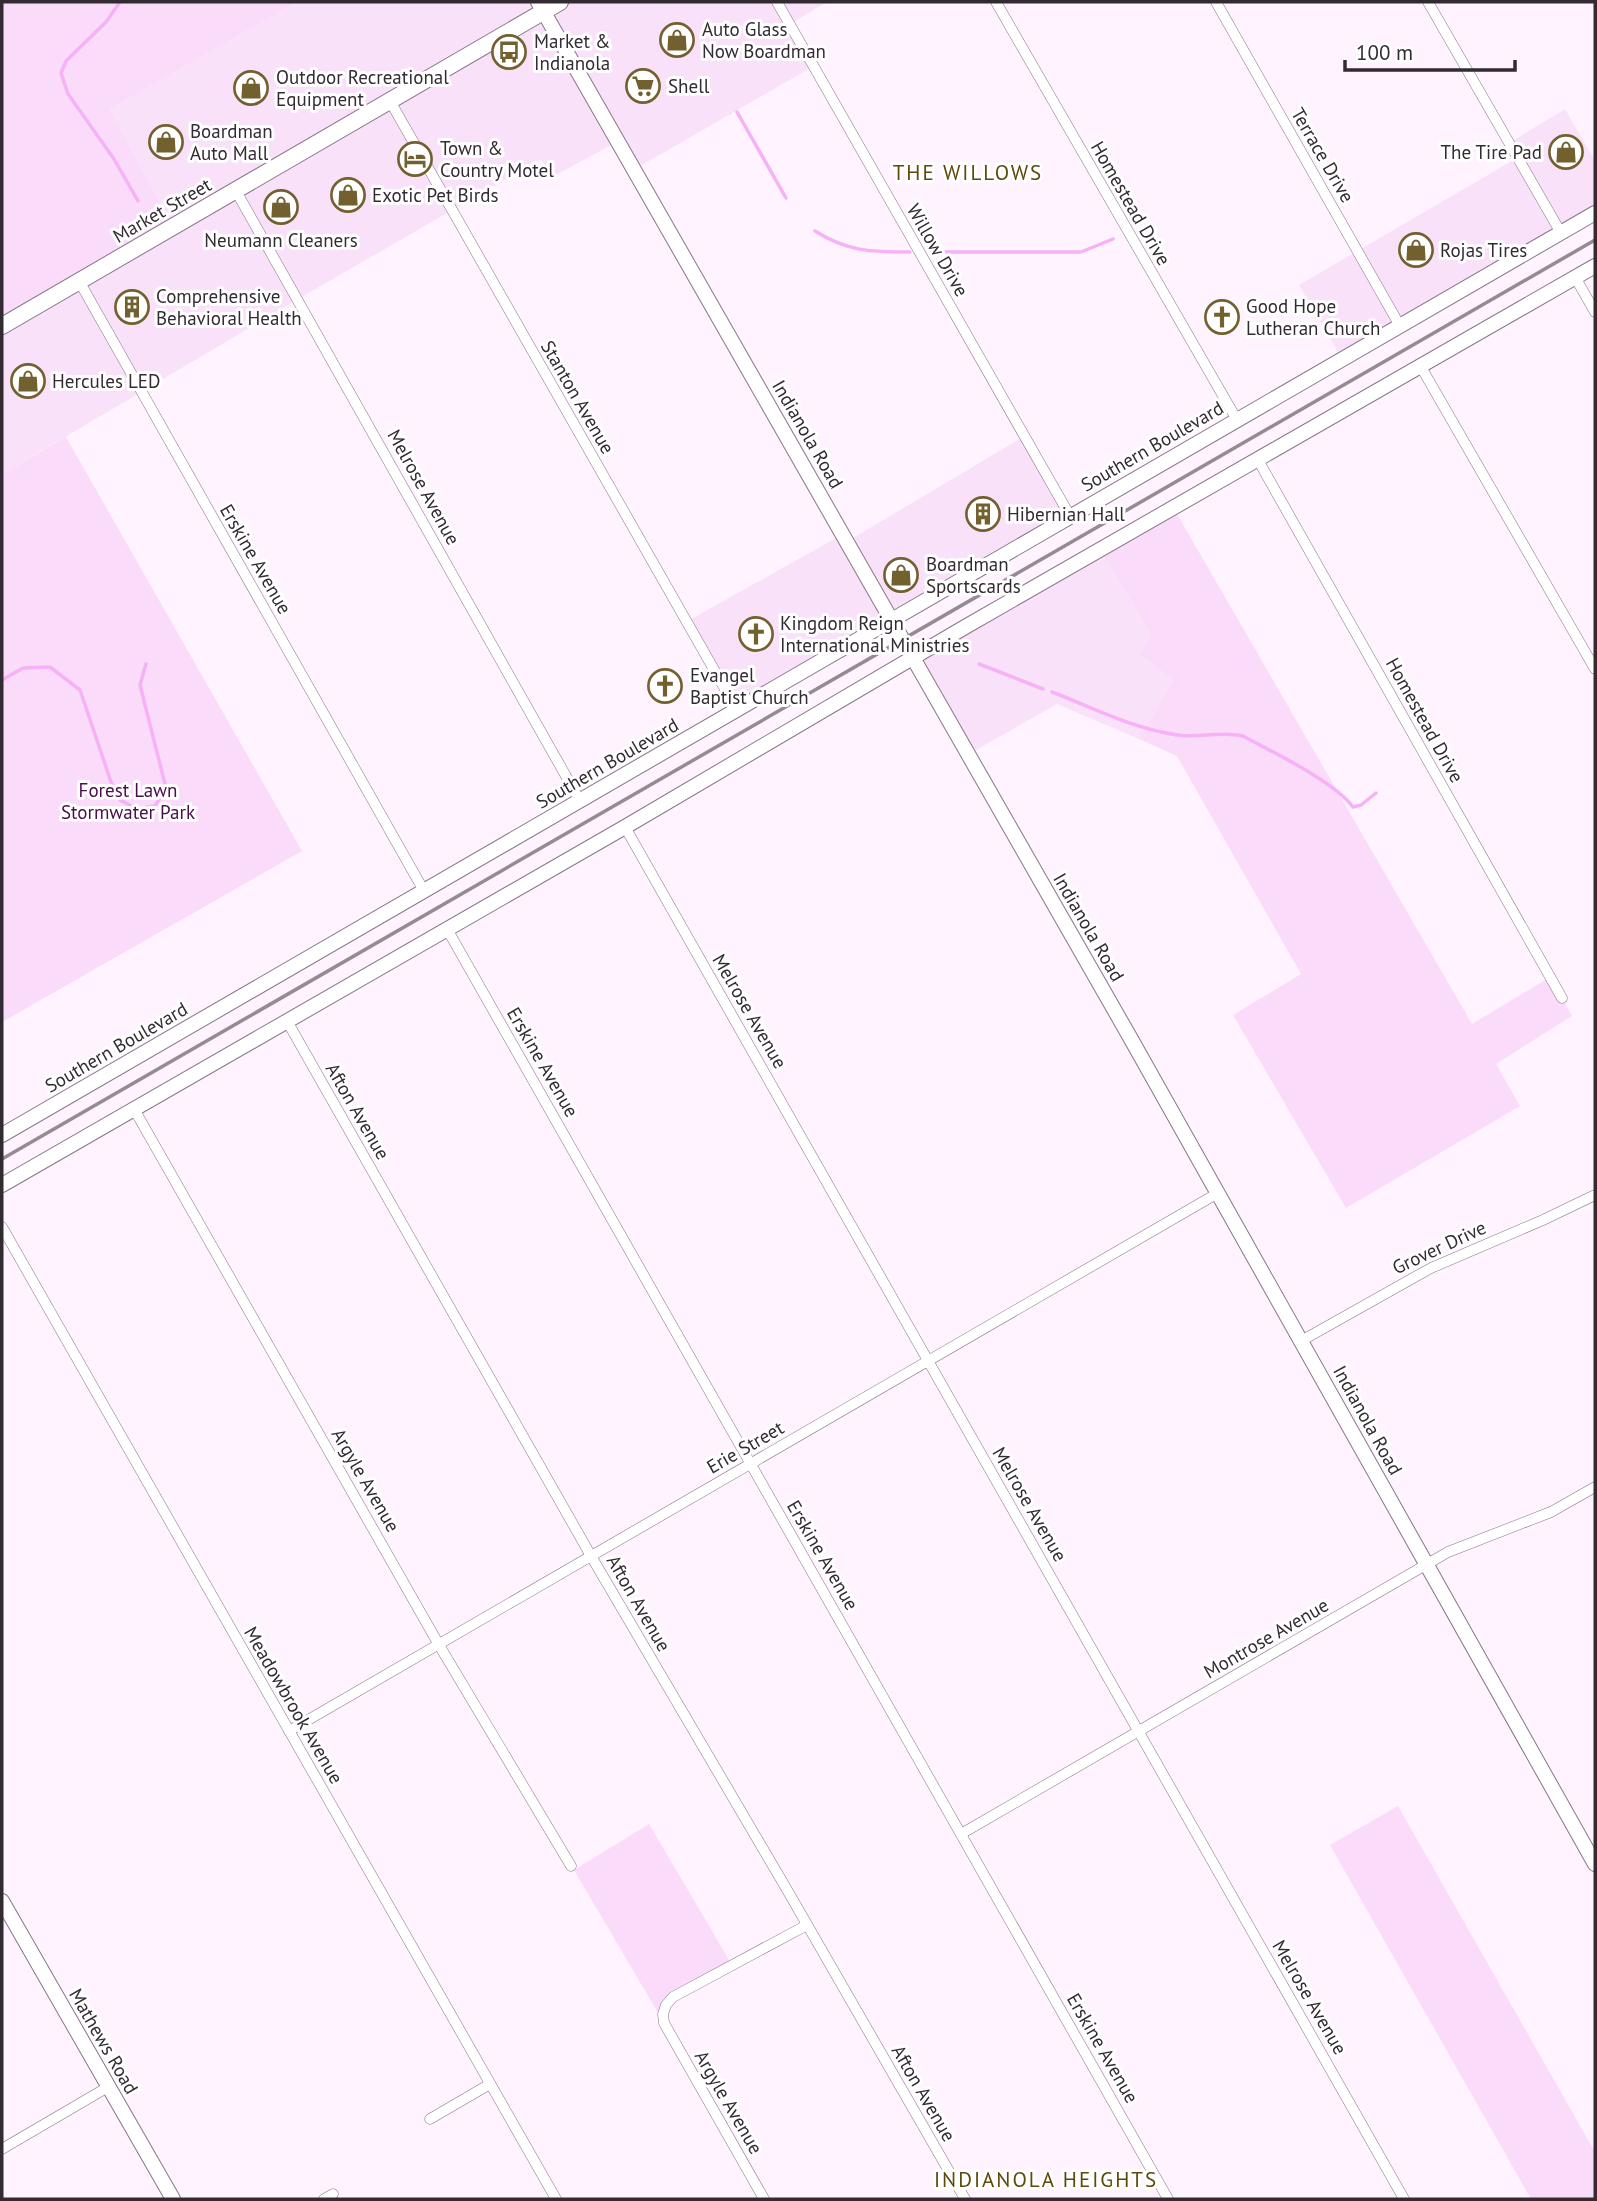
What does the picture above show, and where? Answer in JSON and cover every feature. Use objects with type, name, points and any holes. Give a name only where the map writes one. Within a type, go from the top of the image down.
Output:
[{"type":"main road","name":"Market Street","points":[[2,326],[390,101],[541,6],[561,2]]},
{"type":"street","name":"Willow Drive","points":[[777,2],[1070,516]]},
{"type":"street","name":"Homestead Drive","points":[[996,2],[1237,420]]},
{"type":"street","name":"Terrace Drive","points":[[1216,2],[1400,326]]},
{"type":"street","points":[[1427,2],[1561,233]]},
{"type":"street","name":"Indianola Road","points":[[541,6],[914,657],[1595,1864]]},
{"type":"street","name":"Stanton Avenue","points":[[390,101],[737,710]]},
{"type":"street","name":"Melrose Avenue","points":[[236,191],[580,801]]},
{"type":"street","name":"Southern Boulevard","points":[[2,1135],[1595,214]]},
{"type":"street","points":[[2,1185],[1595,265]]},
{"type":"street","points":[[1575,277],[1595,312]]},
{"type":"street","name":"Erskine Avenue","points":[[79,281],[424,891]]},
{"type":"street","points":[[1421,367],[1595,669]]},
{"type":"street","name":"Homestead Drive","points":[[1258,460],[1562,998]]},
{"type":"street","name":"Melrose Avenue","points":[[625,827],[1404,2199]]},
{"type":"street","name":"Erskine Avenue","points":[[447,929],[1168,2199]]},
{"type":"street","name":"Afton Avenue","points":[[287,1021],[591,1556],[965,2199]]},
{"type":"street","name":"Argyle Avenue","points":[[134,1109],[439,1645],[571,1866]]},
{"type":"street","name":"Erie Street","points":[[289,1731],[1218,1193]]},
{"type":"street","name":"Grover Drive","points":[[1301,1341],[1431,1268],[1595,1195]]},
{"type":"street","name":"Meadowbrook Avenue","points":[[2,1227],[556,2199]]},
{"type":"street","name":"Montrose Avenue","points":[[961,1834],[1427,1565],[1472,1542],[1551,1512],[1595,1487]]},
{"type":"street","name":"Mathews Road","points":[[2,1902],[173,2199]]},
{"type":"street","name":"Argyle Avenue","points":[[764,2199],[664,2023],[663,2014],[673,1997],[807,1925]]},
{"type":"street","points":[[430,2119],[490,2084]]},
{"type":"street","points":[[2,2149],[108,2087]]},
{"type":"shaded area","points":[[297,2],[827,2],[790,24],[814,66],[635,169],[619,141],[552,177],[541,159],[6,472],[2,465],[2,326],[108,109]]},
{"type":"shaded area","points":[[1565,109],[1595,161],[1595,213],[1342,359],[1299,285],[1517,158],[1509,143]]},
{"type":"shaded area","points":[[1023,437],[1070,516],[737,710],[686,622],[843,534],[848,541]]},
{"type":"shaded area","points":[[1101,551],[1151,635],[1141,656],[1173,680],[1139,739],[1057,704],[969,754],[914,657]]},
{"type":"green space","points":[[2,2],[297,2],[109,109],[173,228],[2,326]]},
{"type":"green space","name":"Forest Lawn Stormwater Park","points":[[66,437],[302,851],[2,1022],[2,466],[6,472]]},
{"type":"green space","points":[[1174,509],[1472,1024],[1550,977],[1572,1016],[1496,1064],[1520,1106],[1346,1208],[1233,1015],[1301,974],[1177,756],[1139,739],[1173,680],[1140,655],[1151,635],[1101,551]]},
{"type":"green space","points":[[1398,1806],[1595,2152],[1595,2199],[1531,2199],[1330,1845]]},
{"type":"green space","points":[[649,1824],[732,1965],[673,1997],[664,2023],[574,1870]]},
{"type":"waterway","points":[[120,2],[106,22],[66,61],[61,73],[68,94],[114,159],[138,201]]},
{"type":"waterway","points":[[737,112],[786,198]]},
{"type":"waterway","points":[[815,231],[850,247],[884,252],[910,252]]},
{"type":"waterway","points":[[936,252],[1081,252],[1113,239]]},
{"type":"waterway","points":[[2,680],[23,668],[50,667],[80,690],[111,782],[120,800],[137,809],[155,806],[166,788],[140,685],[146,664]]},
{"type":"waterway","points":[[979,664],[1043,689]]},
{"type":"waterway","points":[[1052,692],[1128,723],[1160,732],[1185,736],[1243,736],[1317,777],[1353,807],[1361,805],[1376,793]]},
{"type":"railway","points":[[2,1159],[1595,240]]},
{"type":"place","name":"Auto Glass Now Boardman","points":[[677,40]]},
{"type":"place","name":"Market & Indianola","points":[[509,52]]},
{"type":"place","name":"Shell","points":[[643,86]]},
{"type":"place","name":"Outdoor Recreational Equipment","points":[[251,88]]},
{"type":"place","name":"Boardman Auto Mall","points":[[166,142]]},
{"type":"place","name":"The Tire Pad","points":[[1566,152]]},
{"type":"place","name":"Town & Country Motel","points":[[415,159]]},
{"type":"place","name":"Exotic Pet Birds","points":[[348,195]]},
{"type":"place","name":"Neumann Cleaners","points":[[281,207]]},
{"type":"place","name":"Rojas Tires","points":[[1416,250]]},
{"type":"place","name":"Comprehensive Behavioral Health","points":[[132,307]]},
{"type":"place","name":"Good Hope Lutheran Church","points":[[1222,317]]},
{"type":"place","name":"Hercules LED","points":[[28,381]]},
{"type":"place","name":"Hibernian Hall","points":[[983,514]]},
{"type":"place","name":"Boardman Sportscards","points":[[901,575]]},
{"type":"place","name":"Kingdom Reign International Ministries","points":[[756,634]]},
{"type":"place","name":"Evangel Baptist Church","points":[[665,686]]},
{"type":"district","name":"THE WILLOWS","points":[[968,173]]},
{"type":"district","name":"INDIANOLA HEIGHTS","points":[[1046,2180]]}]
